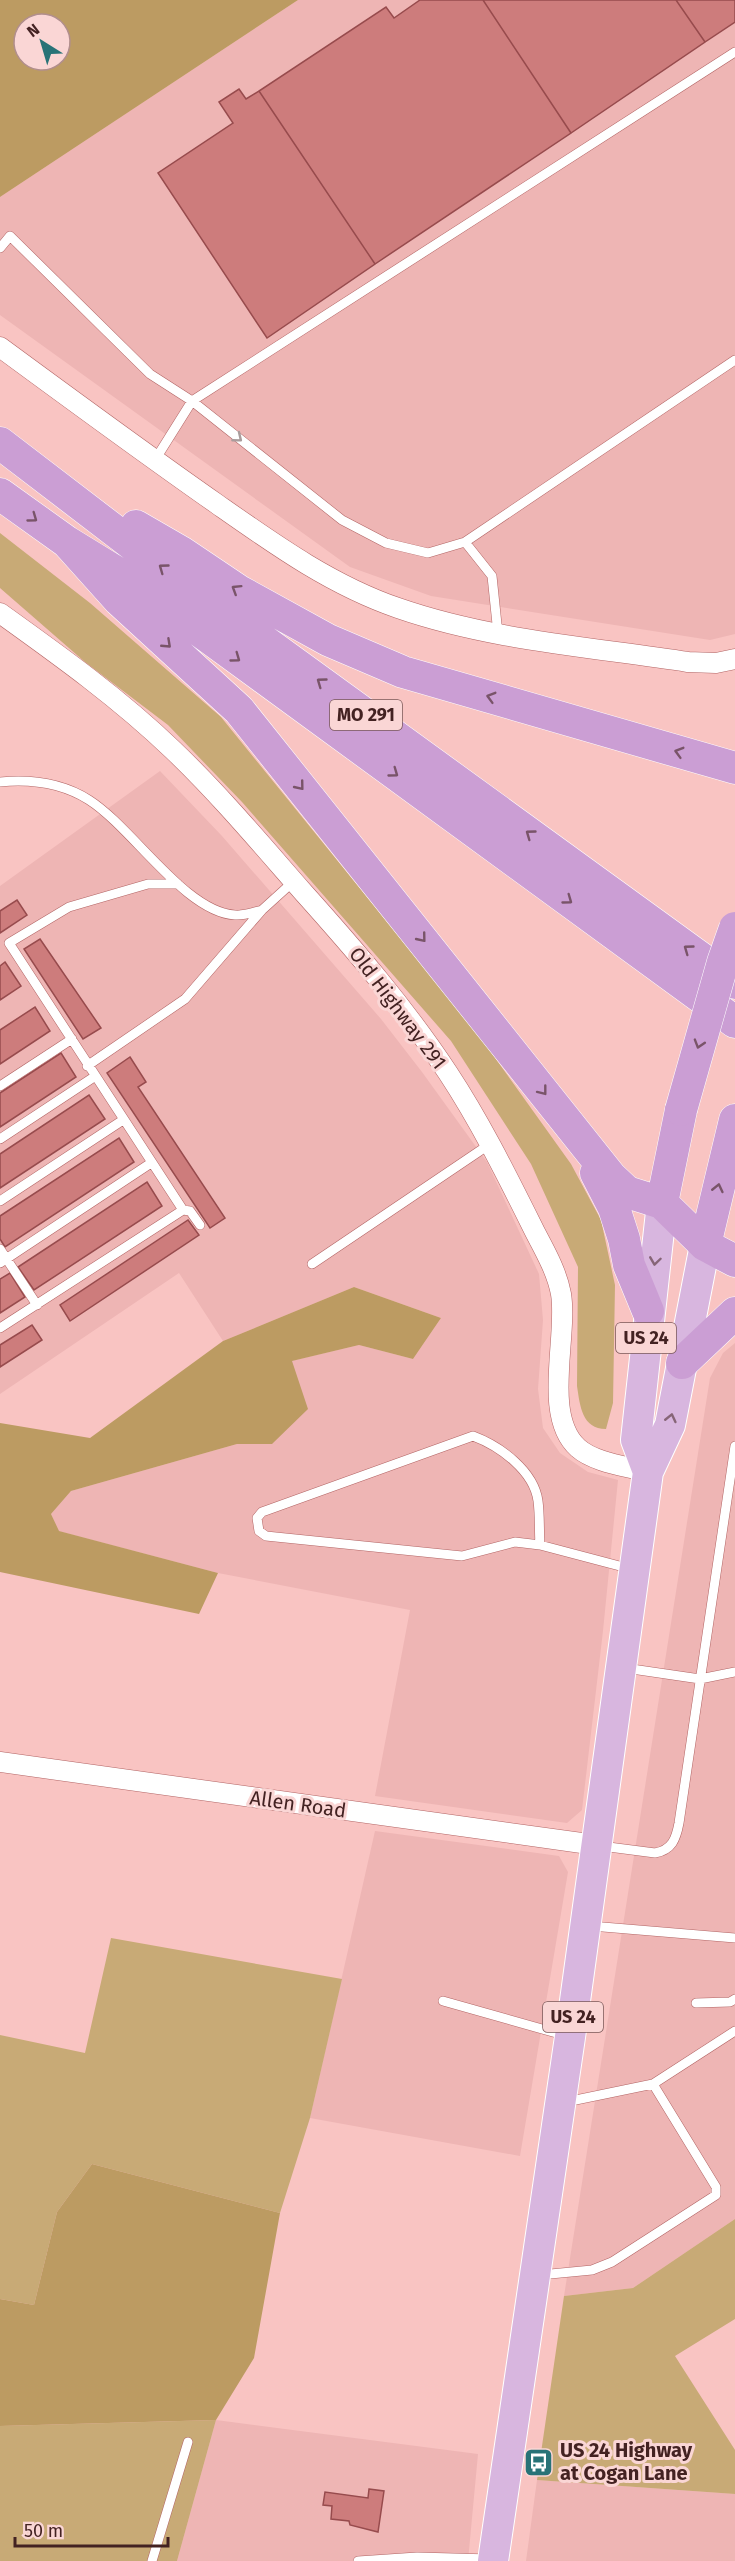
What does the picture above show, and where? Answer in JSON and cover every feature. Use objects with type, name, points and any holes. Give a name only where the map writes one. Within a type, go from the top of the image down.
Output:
[{"type":"highway","points":[[11,451],[181,552],[239,591],[328,640],[403,672],[727,761]]},
{"type":"highway","name":"MO 291","points":[[11,451],[177,578],[735,983]]},
{"type":"highway","name":"MO 291","points":[[0,494],[67,542],[137,585],[735,1022]]},
{"type":"highway","points":[[67,542],[119,600],[239,710],[611,1178],[627,1192],[662,1203],[705,1245],[735,1261]]},
{"type":"highway","name":"US 24","points":[[662,1203],[681,1110],[715,989],[735,928]]},
{"type":"highway","name":"US 24","points":[[705,1245],[734,1122]]},
{"type":"highway","points":[[572,1128],[614,1209],[624,1239],[629,1265],[648,1311]]},
{"type":"highway","points":[[682,1364],[735,1313]]},
{"type":"main road","name":"US 24","points":[[648,1472],[636,1440],[648,1311],[662,1203]]},
{"type":"main road","name":"US 24","points":[[493,2560],[570,2037],[648,1472],[670,1425],[705,1245]]},
{"type":"street","points":[[0,347],[272,542],[311,567],[358,592],[437,621],[498,633],[688,662],[716,663],[735,659]]},
{"type":"street","name":"Old Highway 291","points":[[0,613],[97,684],[151,729],[210,788],[294,881],[359,955],[409,1017],[449,1074],[490,1144],[552,1266],[561,1294],[559,1390],[562,1417],[568,1434],[578,1448],[590,1455],[648,1472]]},
{"type":"street","name":"Allen Road","points":[[0,1762],[596,1845]]},
{"type":"lane","points":[[155,460],[192,401],[735,52]]},
{"type":"lane","points":[[0,248],[10,236],[150,374],[192,401],[342,520],[386,543],[428,553],[465,542],[735,360]]},
{"type":"lane","points":[[465,542],[492,576],[498,633]]},
{"type":"lane","points":[[0,782],[20,780],[46,782],[88,799],[137,841],[178,884],[203,903],[226,914],[237,916],[262,910]]},
{"type":"lane","points":[[87,1066],[185,999],[262,910],[294,881]]},
{"type":"lane","points":[[178,884],[147,884],[69,907],[9,943],[94,1077],[183,1210]]},
{"type":"lane","points":[[0,1086],[72,1039]]},
{"type":"lane","points":[[0,1139],[94,1077]]},
{"type":"lane","points":[[0,1201],[123,1120]]},
{"type":"lane","points":[[312,1264],[490,1144]]},
{"type":"lane","points":[[3,1261],[151,1163]]},
{"type":"lane","points":[[0,1329],[183,1210],[190,1211],[200,1225]]},
{"type":"lane","points":[[0,1249],[3,1261],[37,1305]]},
{"type":"lane","points":[[540,1545],[538,1499],[526,1475],[505,1453],[473,1436],[262,1512],[257,1518],[259,1531],[266,1536],[462,1556],[515,1542],[540,1545],[634,1570]]},
{"type":"lane","points":[[596,1845],[656,1853],[664,1851],[675,1840],[735,1446]]},
{"type":"lane","points":[[620,1667],[700,1679],[735,1672]]},
{"type":"lane","points":[[585,1926],[735,1938]]},
{"type":"lane","points":[[696,2003],[730,2002],[735,1999]]},
{"type":"lane","points":[[443,2001],[570,2037]]},
{"type":"lane","points":[[560,2104],[653,2084],[735,2031]]},
{"type":"lane","points":[[535,2276],[592,2270],[612,2262],[716,2195],[716,2187],[653,2084]]},
{"type":"lane","points":[[152,2561],[188,2442]]},
{"type":"lane","points":[[358,2561],[417,2557],[493,2560]]},
{"type":"shaded area","points":[[0,0],[298,0],[0,197]]},
{"type":"shaded area","points":[[298,0],[735,0],[735,634],[710,640],[431,596],[350,567],[0,315],[0,197]]},
{"type":"shaded area","points":[[0,533],[90,603],[221,717],[478,1034],[571,1164],[601,1220],[615,1285],[613,1403],[606,1429],[598,1428],[587,1421],[579,1401],[577,1386],[578,1267],[531,1164],[451,1041],[242,802],[168,725],[85,662],[0,588]]},
{"type":"shaded area","points":[[160,771],[222,836],[381,1019],[422,1072],[487,1162],[539,1274],[543,1320],[538,1389],[543,1428],[560,1453],[588,1472],[618,1480],[582,1810],[567,1823],[375,1796],[410,1610],[218,1573],[58,1531],[51,1514],[71,1491],[237,1444],[272,1444],[291,1361],[359,1345],[413,1359],[441,1318],[354,1287],[223,1341],[179,1273],[0,1394],[0,886]]},
{"type":"shaded area","points":[[354,1287],[441,1318],[413,1359],[359,1345],[292,1361],[308,1409],[272,1444],[237,1444],[71,1491],[51,1514],[59,1531],[218,1573],[199,1614],[0,1572],[0,1423],[90,1438],[223,1341]]},
{"type":"shaded area","points":[[735,1343],[735,2219],[633,2288],[564,2296],[710,1378],[723,1353]]},
{"type":"shaded area","points":[[375,1831],[559,1856],[568,1872],[520,2156],[310,2118]]},
{"type":"shaded area","points":[[111,1938],[342,1979],[310,2118],[280,2213],[92,2164],[57,2212],[34,2305],[0,2299],[0,2035],[85,2053]]},
{"type":"shaded area","points":[[92,2164],[280,2213],[254,2358],[216,2420],[0,2426],[0,2299],[34,2305],[57,2212]]},
{"type":"shaded area","points":[[735,2219],[735,2319],[675,2356],[735,2450],[735,2494],[537,2480],[564,2296],[633,2288]]},
{"type":"shaded area","points":[[216,2420],[478,2454],[468,2561],[177,2561]]},
{"type":"shaded area","points":[[216,2420],[177,2561],[0,2561],[0,2426]]},
{"type":"shaded area","points":[[537,2480],[735,2494],[735,2561],[526,2561]]},
{"type":"building","points":[[420,0],[483,0],[571,133],[375,264],[259,91],[386,7],[394,18]]},
{"type":"building","points":[[483,0],[676,0],[705,42],[571,133]]},
{"type":"building","points":[[676,0],[735,0],[735,22],[705,42]]},
{"type":"building","points":[[239,89],[246,99],[259,91],[375,264],[267,338],[158,173],[233,123],[219,102]]},
{"type":"building","points":[[17,900],[27,915],[0,933],[0,911]]},
{"type":"building","points":[[40,939],[101,1028],[83,1039],[24,949]]},
{"type":"building","points":[[5,962],[21,986],[0,1000],[0,966]]},
{"type":"building","points":[[35,1007],[50,1031],[0,1064],[0,1030]]},
{"type":"building","points":[[61,1053],[76,1077],[0,1127],[0,1093]]},
{"type":"building","points":[[130,1057],[146,1082],[138,1087],[225,1218],[210,1228],[107,1073]]},
{"type":"building","points":[[89,1095],[105,1119],[0,1188],[0,1154]]},
{"type":"building","points":[[119,1138],[134,1162],[5,1247],[0,1239],[0,1216]]},
{"type":"building","points":[[147,1182],[162,1206],[34,1290],[18,1267]]},
{"type":"building","points":[[188,1220],[199,1235],[70,1321],[60,1305]]},
{"type":"building","points":[[10,1273],[25,1297],[0,1313],[0,1279]]},
{"type":"building","points":[[32,1325],[42,1340],[0,1367],[0,1345]]},
{"type":"building","points":[[369,2489],[384,2491],[378,2532],[350,2525],[349,2521],[331,2519],[332,2506],[323,2505],[325,2492],[368,2498]]},
{"type":"place","name":"US 24 Highway at Cogan Lane","points":[[539,2462]]}]
